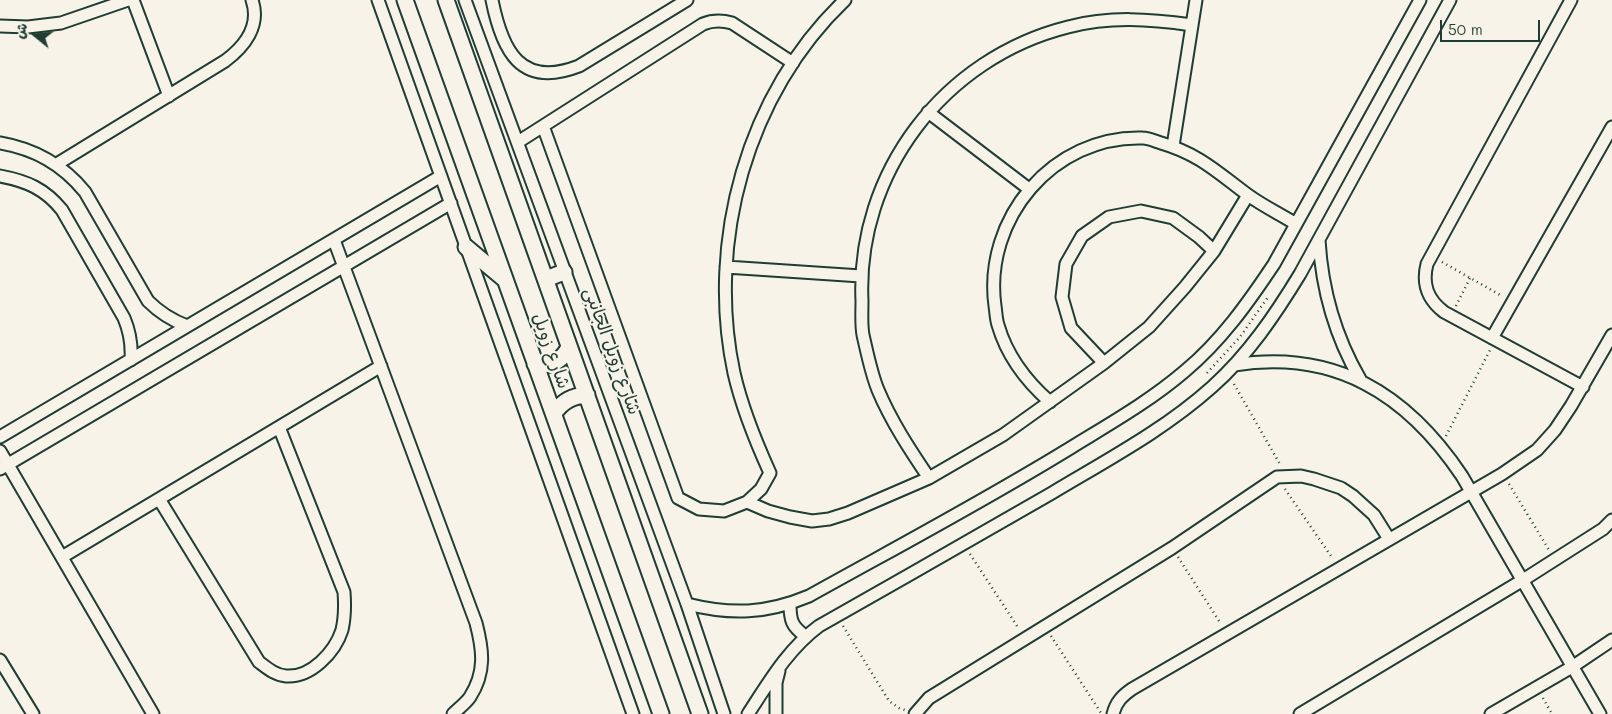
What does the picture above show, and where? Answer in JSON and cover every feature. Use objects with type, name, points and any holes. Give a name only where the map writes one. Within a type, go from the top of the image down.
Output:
[{"type":"main road","name":"شارع زويل","points":[[405,0],[661,714]]},
{"type":"main road","name":"شارع زويل","points":[[446,0],[700,714]]},
{"type":"main road","points":[[466,247],[505,279]]},
{"type":"main road","points":[[546,279],[564,272]]},
{"type":"main road","points":[[535,364],[549,365],[556,362],[562,358],[569,347]]},
{"type":"main road","points":[[554,413],[564,401],[587,395]]},
{"type":"street","points":[[0,26],[28,27],[61,23],[128,0]]},
{"type":"street","points":[[133,0],[169,96]]},
{"type":"street","points":[[57,164],[239,51],[248,37],[254,21],[252,0]]},
{"type":"street","points":[[378,0],[633,714]]},
{"type":"street","name":"شارع زويل الجانبى","points":[[466,0],[686,604],[724,714]]},
{"type":"street","points":[[492,0],[500,30],[513,58],[522,66],[532,70],[556,72],[579,66],[687,0]]},
{"type":"street","points":[[543,126],[678,498],[699,509],[724,511],[747,502],[761,490],[770,473],[755,441],[734,373],[726,303],[726,267],[732,213],[746,160],[766,110],[793,62],[832,13],[845,0]]},
{"type":"street","points":[[1173,146],[1196,0]]},
{"type":"street","points":[[686,604],[707,610],[728,612],[770,609],[790,604],[809,596],[1046,464],[1149,399],[1186,371],[1248,303],[1274,264],[1420,0]]},
{"type":"street","points":[[748,714],[781,663],[805,636],[1125,450],[1171,421],[1231,369],[1276,312],[1319,240],[1450,0]]},
{"type":"street","points":[[1571,0],[1432,256],[1425,274],[1425,283],[1428,293],[1438,307],[1583,387]]},
{"type":"street","points":[[929,478],[903,440],[877,389],[863,333],[861,276],[865,240],[881,188],[906,140],[928,112],[958,83],[992,58],[1029,40],[1068,26],[1110,20],[1151,19],[1192,25]]},
{"type":"street","points":[[518,142],[712,20],[732,23],[793,62]]},
{"type":"street","points":[[928,112],[1029,189]]},
{"type":"street","points":[[1493,339],[1512,302],[1612,127]]},
{"type":"street","points":[[1050,402],[1032,386],[1011,357],[998,324],[993,288],[997,253],[1009,219],[1029,189],[1053,167],[1081,150],[1112,141],[1144,138],[1173,146],[1202,160],[1248,195],[1296,224]]},
{"type":"street","points":[[0,143],[19,146],[44,156],[73,177],[85,192],[148,301],[166,317],[187,326]]},
{"type":"street","points":[[0,176],[15,179],[39,189],[52,197],[62,210],[124,318],[131,338],[130,360]]},
{"type":"street","points":[[0,437],[441,176]]},
{"type":"street","points":[[747,502],[790,517],[812,521],[829,519],[848,513],[929,478],[1003,435],[1104,363],[1149,326],[1185,287],[1214,251],[1248,195]]},
{"type":"street","points":[[4,467],[451,203]]},
{"type":"street","points":[[1104,363],[1071,328],[1062,297],[1066,264],[1082,236],[1109,217],[1141,211],[1173,218],[1199,237],[1214,251]]},
{"type":"street","points":[[334,240],[476,623],[483,648],[480,674],[469,697],[453,714]]},
{"type":"street","points":[[1319,240],[1322,273],[1328,305],[1342,344],[1360,379]]},
{"type":"street","points":[[726,267],[861,276]]},
{"type":"street","points":[[1113,714],[1114,706],[1122,696],[1132,689],[1502,474],[1537,450],[1564,418],[1612,335]]},
{"type":"street","points":[[1231,369],[1271,361],[1326,368],[1360,379],[1386,396],[1409,415],[1441,447],[1471,491],[1600,714]]},
{"type":"street","points":[[62,557],[380,366]]},
{"type":"street","points":[[159,499],[259,662],[271,672],[286,676],[302,674],[319,664],[332,649],[341,632],[346,612],[344,592],[279,427]]},
{"type":"street","points":[[0,451],[4,467],[62,557],[153,714]]},
{"type":"street","points":[[916,713],[930,698],[1044,625],[1172,548],[1282,476],[1314,478],[1341,488],[1359,500],[1374,515],[1389,539]]},
{"type":"street","points":[[1300,714],[1523,580],[1603,528],[1612,520]]},
{"type":"street","points":[[790,604],[790,616],[795,628],[805,636]]},
{"type":"street","points":[[1492,714],[1572,667],[1612,640]]},
{"type":"street","points":[[0,660],[33,714]]},
{"type":"street","points":[[776,714],[776,683],[781,663]]},
{"type":"path","points":[[1432,256],[1512,302]]},
{"type":"path","points":[[1451,315],[1470,278]]},
{"type":"path","points":[[1203,378],[1240,337],[1269,295]]},
{"type":"path","points":[[1441,447],[1493,339]]},
{"type":"path","points":[[1206,351],[1217,362],[1231,369],[1282,476],[1339,568]]},
{"type":"path","points":[[1502,474],[1555,560]]},
{"type":"path","points":[[964,544],[1025,638]]},
{"type":"path","points":[[1172,548],[1227,633]]},
{"type":"path","points":[[837,616],[889,701],[898,708],[916,713]]},
{"type":"path","points":[[1044,625],[1102,714]]},
{"type":"path","points":[[1538,687],[1552,714]]}]
